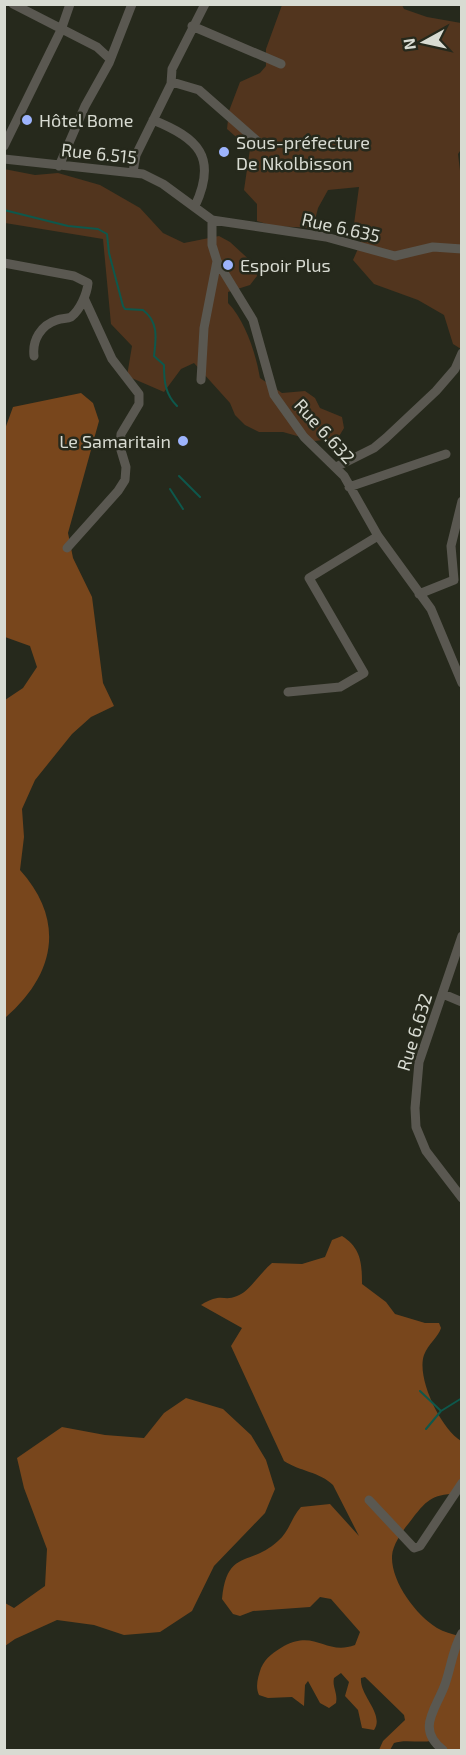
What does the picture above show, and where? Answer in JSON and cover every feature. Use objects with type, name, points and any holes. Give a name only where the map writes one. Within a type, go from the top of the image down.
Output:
[{"type":"street","points":[[13,4],[97,47],[110,59]]},
{"type":"street","points":[[4,146],[61,30],[70,4]]},
{"type":"street","points":[[59,166],[85,106],[110,59],[132,4]]},
{"type":"street","points":[[133,172],[136,155],[172,82],[171,69],[205,4]]},
{"type":"street","points":[[192,26],[281,64]]},
{"type":"street","points":[[172,82],[199,90],[264,147]]},
{"type":"street","points":[[153,120],[190,138],[200,150],[203,180],[195,206]]},
{"type":"street","name":"Rue 6.515","points":[[4,159],[133,172],[163,184],[212,220]]},
{"type":"street","name":"Rue 6.635","points":[[212,220],[326,237],[395,256],[432,247],[462,249]]},
{"type":"street","name":"Rue 6.632","points":[[212,220],[212,245],[217,261],[253,320],[274,395],[304,437],[336,467],[378,536],[430,609],[462,683]]},
{"type":"street","points":[[201,380],[205,319],[217,261]]},
{"type":"street","points":[[4,263],[74,276],[87,281],[88,286],[84,298],[69,318],[59,319],[46,325],[37,336],[33,348],[34,356]]},
{"type":"street","points":[[67,548],[118,491],[125,480],[126,467],[120,447],[121,434],[139,404],[139,394],[112,359],[84,298]]},
{"type":"street","points":[[336,467],[374,448],[386,438],[456,369],[462,353]]},
{"type":"street","points":[[349,487],[446,454]]},
{"type":"street","points":[[419,594],[454,580],[451,546],[462,501]]},
{"type":"street","points":[[288,692],[340,687],[364,673],[309,578],[378,536]]},
{"type":"street","name":"Rue 6.632","points":[[462,936],[417,1070],[416,1127],[426,1151],[462,1198]]},
{"type":"street","points":[[443,994],[462,1002]]},
{"type":"street","points":[[369,1500],[414,1548],[420,1546],[462,1483]]},
{"type":"street","points":[[443,1750],[434,1743],[429,1734],[430,1719],[462,1633]]},
{"type":"shaded area","points":[[282,5],[402,5],[404,9],[427,17],[461,23],[462,148],[458,154],[462,187],[461,349],[453,344],[444,315],[418,300],[374,284],[353,260],[361,242],[354,224],[359,187],[328,190],[318,208],[313,228],[273,226],[257,221],[257,204],[244,190],[250,149],[227,129],[229,111],[240,82],[260,73],[266,66],[266,49]]},
{"type":"shaded area","points":[[4,169],[35,175],[58,173],[100,185],[140,208],[163,233],[184,243],[219,236],[230,242],[255,265],[257,276],[250,285],[228,292],[228,303],[240,319],[249,338],[260,378],[282,393],[305,391],[315,398],[320,408],[342,417],[344,428],[338,438],[315,441],[283,432],[259,432],[245,425],[235,415],[230,403],[194,363],[181,369],[164,392],[127,376],[132,346],[111,324],[103,239],[5,223]]},
{"type":"shaded area","points":[[81,393],[93,403],[99,421],[68,533],[73,558],[92,597],[103,683],[114,706],[91,717],[72,734],[35,780],[22,809],[24,837],[20,870],[35,889],[44,909],[49,928],[48,947],[44,966],[35,984],[5,1018],[5,700],[23,688],[37,667],[30,646],[5,637],[5,429],[13,407]]},
{"type":"shaded area","points":[[342,1236],[357,1251],[362,1269],[362,1284],[386,1302],[395,1314],[425,1323],[439,1323],[441,1328],[428,1347],[422,1365],[427,1389],[438,1415],[453,1435],[461,1441],[461,1493],[438,1496],[428,1502],[402,1532],[394,1546],[392,1556],[400,1587],[413,1606],[437,1628],[459,1636],[461,1634],[461,1750],[442,1750],[431,1741],[407,1741],[394,1743],[390,1750],[379,1750],[383,1741],[405,1720],[404,1715],[365,1677],[361,1678],[361,1684],[376,1718],[377,1724],[374,1730],[362,1728],[358,1710],[345,1696],[349,1682],[341,1673],[334,1678],[336,1703],[329,1708],[320,1703],[308,1681],[305,1685],[304,1706],[292,1697],[268,1698],[259,1695],[257,1685],[261,1668],[268,1658],[280,1648],[305,1640],[345,1648],[355,1645],[360,1632],[331,1599],[320,1597],[310,1607],[253,1611],[240,1616],[233,1614],[222,1599],[229,1572],[235,1565],[268,1549],[278,1541],[301,1507],[330,1504],[359,1536],[333,1485],[322,1477],[284,1461],[231,1346],[242,1328],[201,1305],[214,1299],[232,1298],[241,1294],[272,1263],[302,1264],[325,1257],[332,1240]]},
{"type":"shaded area","points":[[186,1398],[223,1409],[251,1435],[266,1460],[275,1489],[265,1513],[214,1566],[192,1611],[160,1632],[124,1635],[94,1625],[57,1620],[5,1646],[5,1603],[14,1608],[45,1586],[47,1549],[24,1488],[17,1458],[62,1427],[105,1435],[144,1438],[164,1413]]},
{"type":"waterway","points":[[4,210],[68,226],[98,229],[107,234],[109,253],[123,306],[125,309],[143,310],[152,320],[155,331],[154,356],[164,365],[166,387],[177,406]]},
{"type":"waterway","points":[[179,476],[200,497]]},
{"type":"waterway","points":[[170,489],[183,509]]},
{"type":"waterway","points":[[420,1391],[441,1411]]},
{"type":"waterway","points":[[426,1429],[441,1411],[462,1398]]},
{"type":"place","name":"Hôtel Bome","points":[[27,120]]},
{"type":"place","name":"Sous-préfecture De Nkolbisson","points":[[224,152]]},
{"type":"place","name":"Espoir Plus","points":[[228,265]]},
{"type":"place","name":"Le Samaritain","points":[[183,441]]}]
